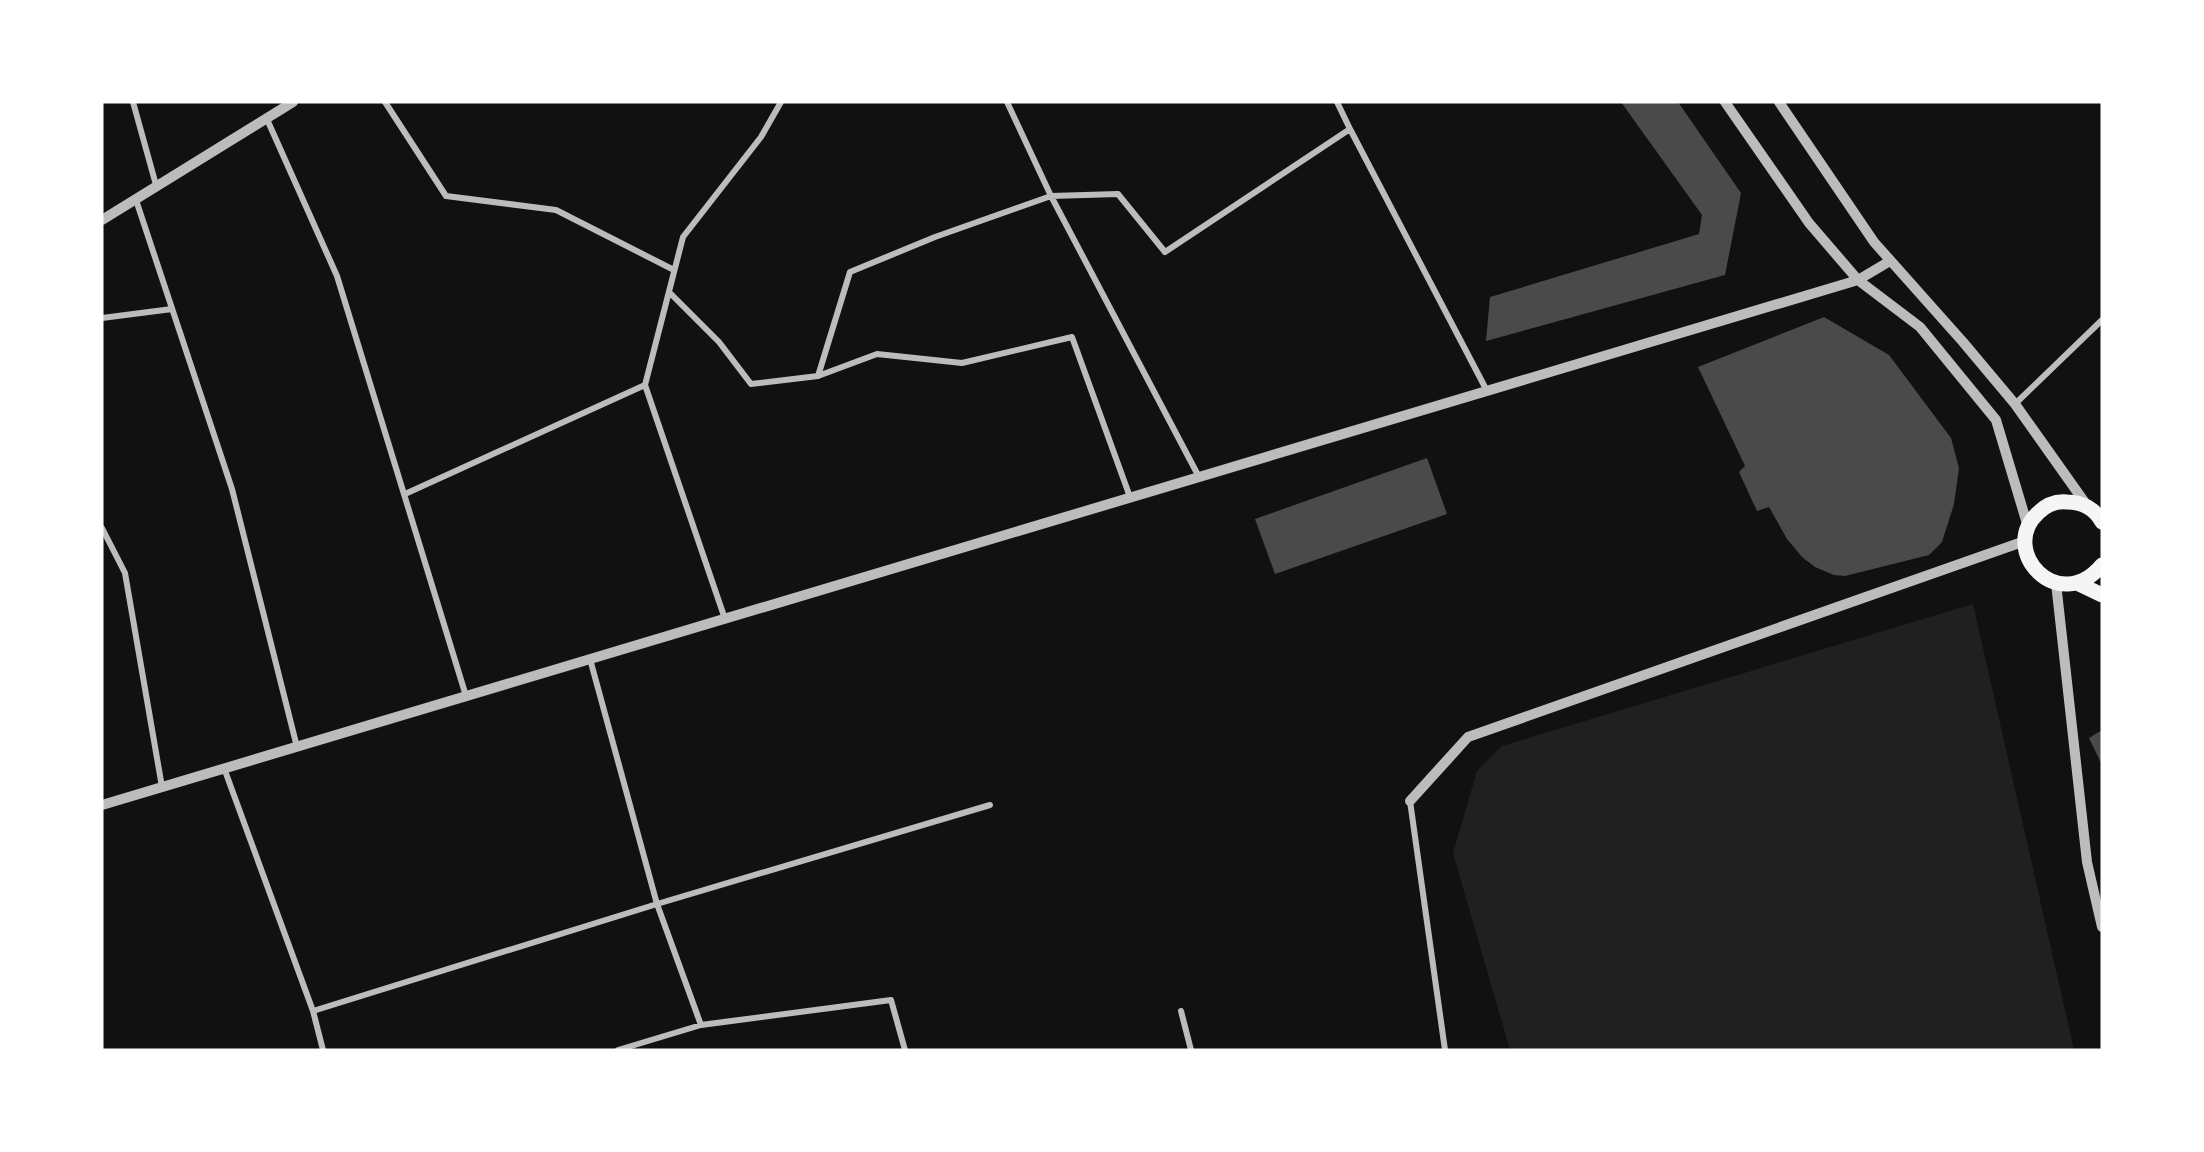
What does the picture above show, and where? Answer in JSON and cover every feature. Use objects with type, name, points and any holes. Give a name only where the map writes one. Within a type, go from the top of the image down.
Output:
[{"type":"main road","points":[[2102,522],[2088,507],[2075,502],[2060,501],[2046,506],[2035,515],[2026,534],[2027,556],[2044,578],[2056,583],[2076,583],[2102,595]]},
{"type":"main road","points":[[2076,583],[2093,575],[2102,564]]},
{"type":"street","points":[[133,102],[156,185]]},
{"type":"street","points":[[102,220],[293,102]]},
{"type":"street","points":[[386,102],[446,196],[556,210],[674,270]]},
{"type":"street","points":[[725,618],[645,385],[683,237],[761,137],[781,102]]},
{"type":"street","points":[[1007,102],[1051,196],[1199,477]]},
{"type":"street","points":[[1337,102],[1487,391]]},
{"type":"street","points":[[1444,1050],[1410,801],[1468,737],[2026,534],[1996,420],[1920,327],[1858,280],[1809,223],[1725,102]]},
{"type":"street","points":[[1779,102],[1874,242],[2015,404],[2088,507]]},
{"type":"street","points":[[266,117],[337,276],[466,696]]},
{"type":"street","points":[[818,376],[850,272],[935,237],[1051,196],[1118,194],[1166,252],[1350,129]]},
{"type":"street","points":[[136,200],[232,489],[297,747]]},
{"type":"street","points":[[102,805],[1858,280],[1890,261]]},
{"type":"street","points":[[669,292],[719,342],[751,384],[818,376],[877,354],[962,363],[1072,337],[1130,497]]},
{"type":"street","points":[[102,318],[172,309]]},
{"type":"street","points":[[2015,404],[2102,320]]},
{"type":"street","points":[[405,494],[645,385]]},
{"type":"street","points":[[102,528],[125,573],[162,787]]},
{"type":"street","points":[[2056,583],[2087,862],[2102,927]]},
{"type":"street","points":[[590,659],[657,904],[701,1025]]},
{"type":"street","points":[[224,768],[313,1011],[323,1050]]},
{"type":"street","points":[[313,1011],[657,904],[990,805]]},
{"type":"street","points":[[618,1050],[701,1025],[891,1000],[905,1050]]},
{"type":"street","points":[[1181,1011],[1191,1050]]},
{"type":"shaded area","points":[[1973,604],[2074,1050],[1510,1050],[1453,853],[1477,771],[1502,746]]},
{"type":"building","points":[[1621,102],[1678,102],[1741,193],[1725,275],[1486,341],[1490,297],[1699,234],[1702,215]]},
{"type":"building","points":[[1824,317],[1889,355],[1951,438],[1959,468],[1954,504],[1942,542],[1929,555],[1845,576],[1834,575],[1815,567],[1802,557],[1787,539],[1769,507],[1757,511],[1739,472],[1745,466],[1698,367]]},
{"type":"building","points":[[1427,458],[1447,514],[1275,574],[1255,519]]},
{"type":"building","points":[[2102,730],[2102,765],[2089,738]]}]
